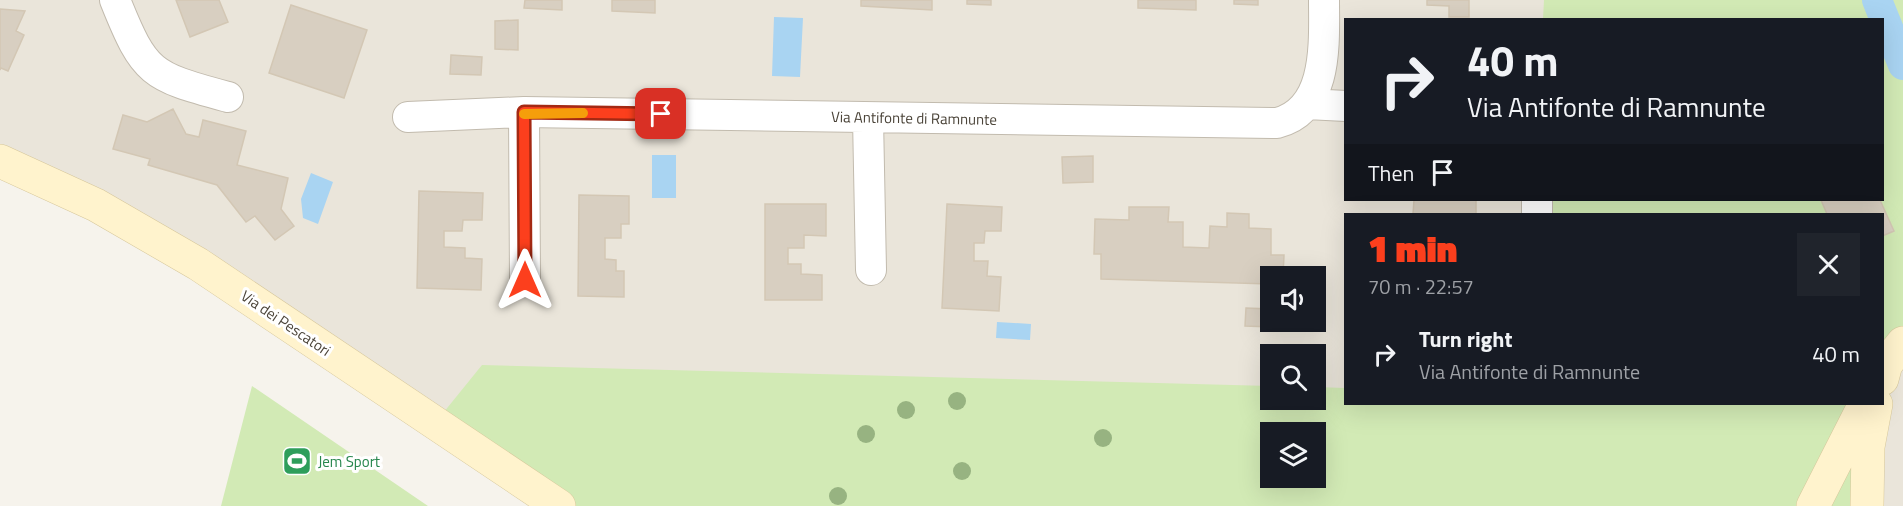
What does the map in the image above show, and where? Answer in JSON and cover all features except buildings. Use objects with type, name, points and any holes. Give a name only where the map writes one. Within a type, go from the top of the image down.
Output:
[{"type":"street","points":[[116,0],[135,49],[152,68],[173,82],[228,97]]},
{"type":"street","points":[[1324,0],[1322,63],[1307,104],[1344,106]]},
{"type":"street","name":"Via Antifonte di Ramnunte","points":[[408,117],[524,112],[1268,124],[1292,118],[1307,104]]},
{"type":"street","points":[[524,112],[525,280]]},
{"type":"street","points":[[867,118],[870,270]]},
{"type":"street","name":"Via dei Pescatori","points":[[0,160],[96,205],[198,264],[559,506]]},
{"type":"street","points":[[1813,506],[1864,405]]},
{"type":"street","points":[[1867,506],[1868,447],[1876,405]]},
{"type":"shaded area","points":[[0,0],[1903,0],[1903,506],[559,506],[0,161]]},
{"type":"green space","points":[[1544,0],[1903,0],[1903,343],[1884,377],[1884,213],[1537,213],[1537,201],[1884,201],[1884,18],[1543,18]]},
{"type":"green space","points":[[482,365],[1260,386],[1260,410],[1326,410],[1326,387],[1344,388],[1344,405],[1876,405],[1867,506],[559,506],[435,423]]},
{"type":"green space","name":"Jem Sport","points":[[252,386],[428,506],[221,506]]},
{"type":"water","points":[[774,17],[803,18],[800,77],[772,76]]},
{"type":"water","points":[[652,155],[676,155],[676,198],[652,198]]},
{"type":"water","points":[[311,173],[333,182],[318,224],[303,218],[301,199]]},
{"type":"water","points":[[997,322],[1031,324],[1030,340],[996,338]]},
{"type":"waterway","points":[[1877,0],[1903,65]]},
{"type":"slow traffic","points":[[524,114],[524,112],[583,113]]},
{"type":"place","name":"Jem Sport","points":[[297,461]]},
{"type":"route","points":[[525,280],[524,112],[661,114]]}]
